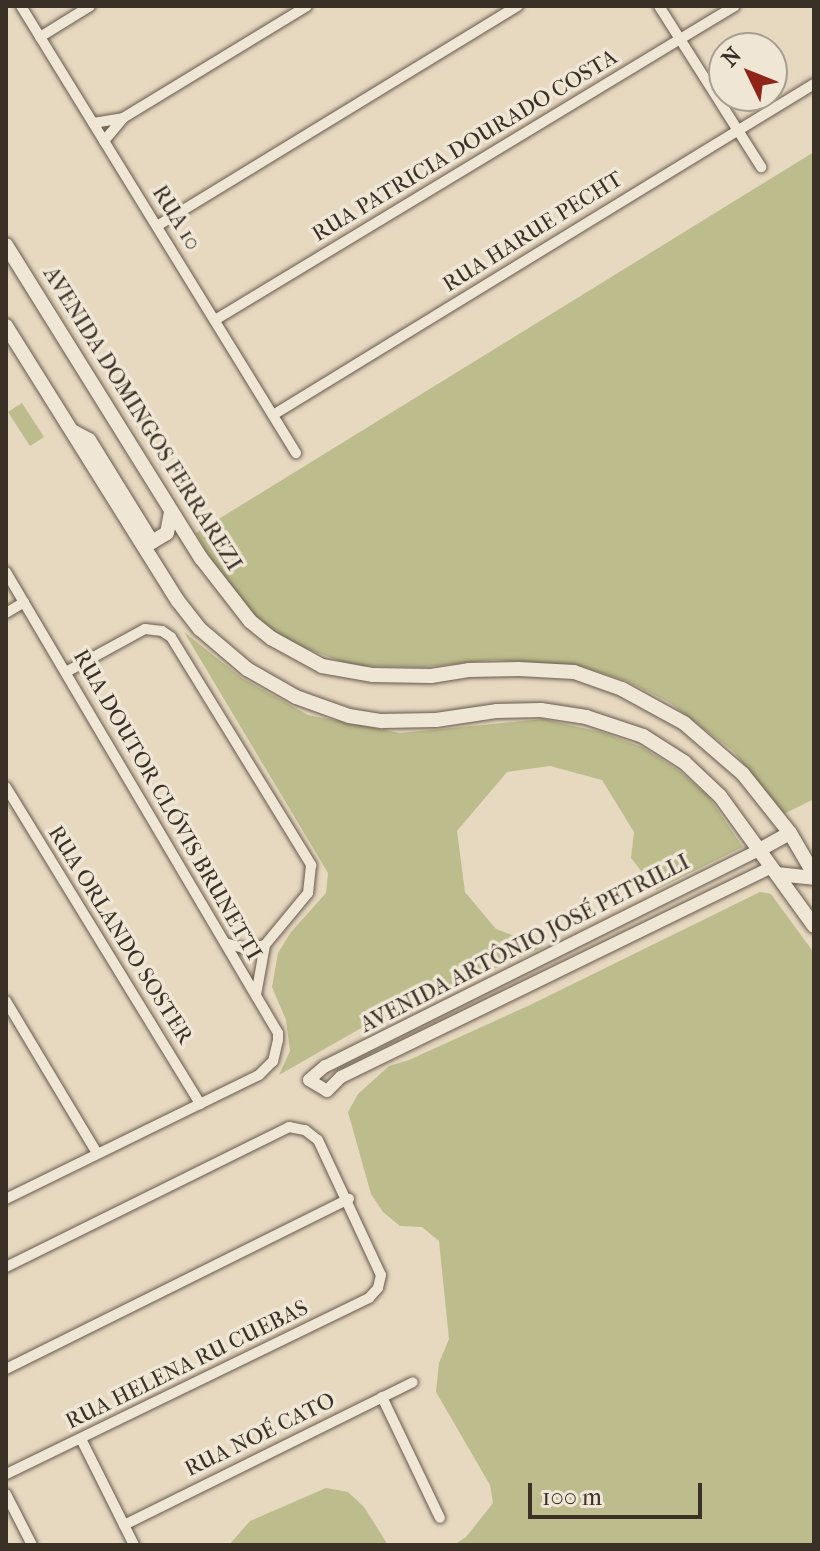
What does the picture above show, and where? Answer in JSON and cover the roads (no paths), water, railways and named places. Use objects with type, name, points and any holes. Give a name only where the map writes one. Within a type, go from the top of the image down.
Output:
[{"type":"main road","name":"AVENIDA DOMINGOS FERRAREZI","points":[[6,245],[171,513],[250,621],[297,654],[322,666],[373,675],[431,676],[469,670],[519,669],[574,672],[622,689],[663,709],[703,736],[743,774],[790,833],[814,876]]},
{"type":"main road","points":[[6,326],[72,430],[89,440],[200,629],[247,669],[296,697],[349,716],[382,721],[436,720],[497,711],[541,710],[586,717],[643,736],[684,762],[720,796],[814,926]]},
{"type":"main road","points":[[148,545],[167,533],[171,513]]},
{"type":"main road","points":[[761,849],[790,833]]},
{"type":"main road","points":[[775,870],[814,876]]},
{"type":"street","name":"RUA 10","points":[[21,6],[296,453]]},
{"type":"street","points":[[40,37],[90,6]]},
{"type":"street","points":[[104,141],[123,118],[307,6]]},
{"type":"street","points":[[157,226],[518,6]]},
{"type":"street","points":[[659,6],[761,167]]},
{"type":"street","name":"RUA PATRICIA DOURADO COSTA","points":[[215,320],[735,6]]},
{"type":"street","name":"RUA HARUE PECHT","points":[[273,415],[814,84]]},
{"type":"street","points":[[93,123],[123,118]]},
{"type":"street","name":"RUA DOUTOR CLÓVIS BRUNETTI","points":[[6,572],[278,1033],[273,1061],[259,1075],[200,1104]]},
{"type":"street","points":[[6,613],[24,602]]},
{"type":"street","points":[[66,672],[145,629],[162,631],[171,637],[311,865],[308,893],[265,945],[256,995]]},
{"type":"street","name":"RUA ORLANDO SOSTER","points":[[6,787],[200,1104]]},
{"type":"street","name":"AVENIDA ARTÔNIO JOSÉ PETRILLI","points":[[761,849],[325,1066],[309,1080],[327,1091],[341,1077],[775,870]]},
{"type":"street","points":[[225,943],[248,949],[265,945]]},
{"type":"street","points":[[6,1001],[97,1153]]},
{"type":"street","points":[[6,1199],[200,1104]]},
{"type":"street","points":[[6,1267],[289,1127],[308,1132],[318,1140],[349,1199],[6,1369]]},
{"type":"street","name":"RUA HELENA RU CUEBAS","points":[[6,1474],[369,1298],[380,1284],[380,1266],[349,1199]]},
{"type":"street","name":"RUA NOÉ CATO","points":[[124,1525],[413,1382]]},
{"type":"street","points":[[382,1397],[440,1518]]},
{"type":"street","points":[[81,1439],[134,1545]]},
{"type":"street","points":[[6,1494],[32,1545]]}]
